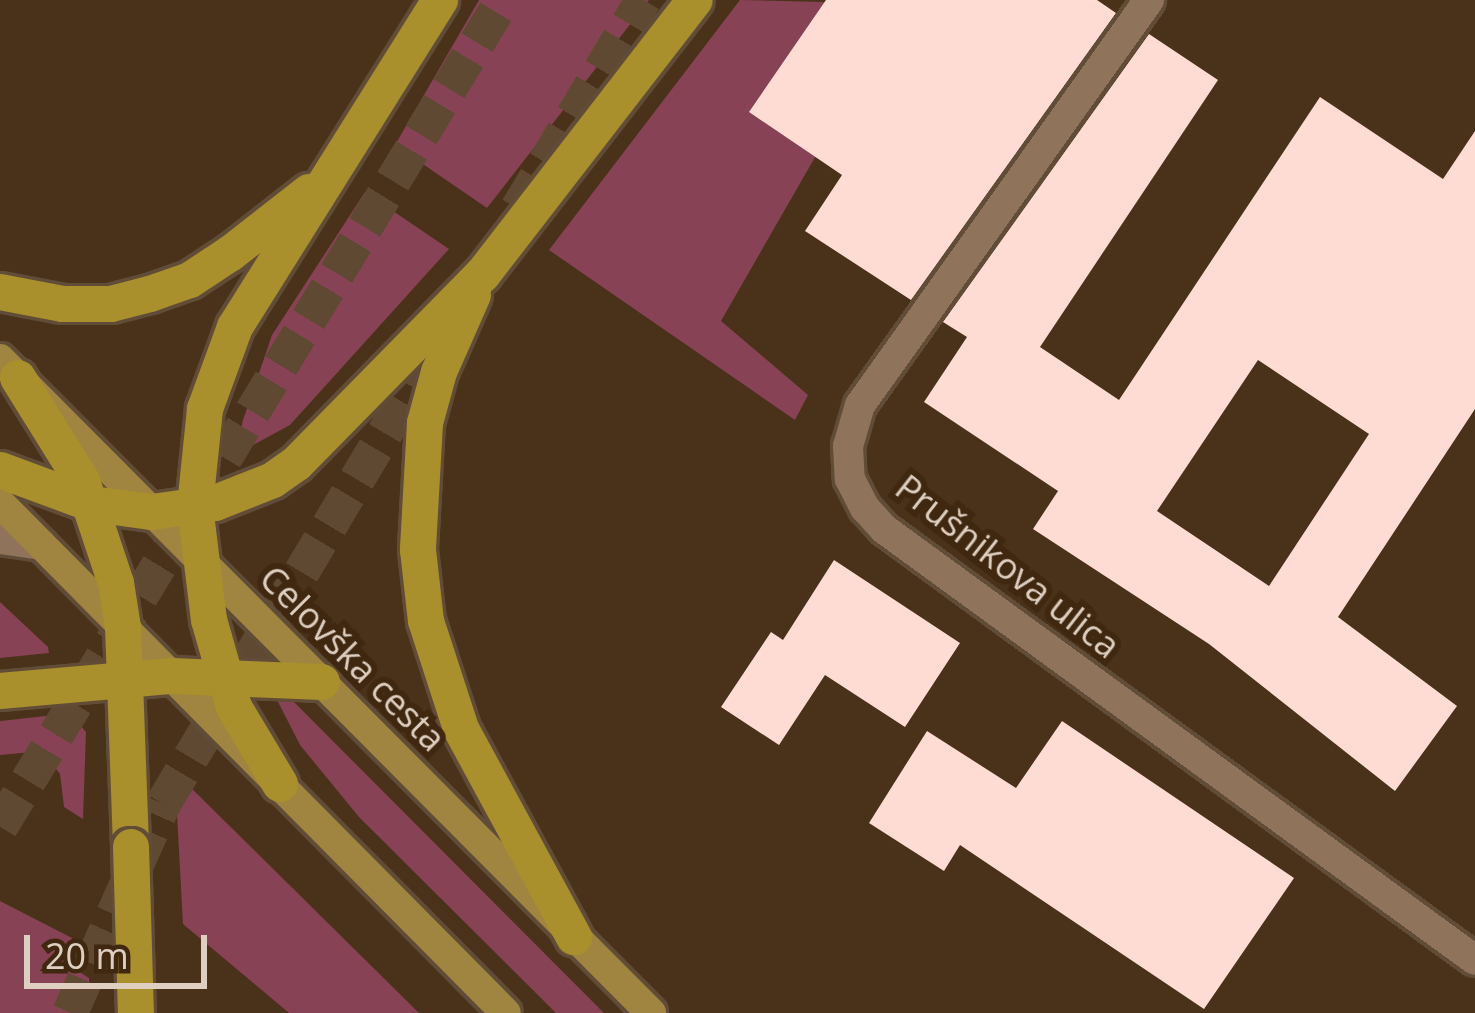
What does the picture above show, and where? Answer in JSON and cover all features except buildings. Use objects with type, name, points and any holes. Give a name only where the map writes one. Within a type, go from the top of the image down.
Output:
[{"type":"highway","points":[[280,784],[243,727],[224,676],[198,557],[195,506],[201,432],[221,358],[250,300],[440,0]]},
{"type":"highway","points":[[0,470],[92,504],[152,512],[250,492],[297,463],[482,274],[695,0]]},
{"type":"highway","points":[[0,292],[63,304],[111,304],[190,280],[335,171]]},
{"type":"highway","points":[[482,274],[439,372],[425,423],[418,518],[424,602],[434,657],[460,729],[574,937]]},
{"type":"highway","points":[[9,369],[56,430],[92,504],[124,627],[136,1013]]},
{"type":"highway","points":[[0,691],[172,676],[322,682]]},
{"type":"main road","name":"Celovška cesta","points":[[9,369],[651,1013]]},
{"type":"main road","points":[[0,503],[506,1013]]},
{"type":"street","name":"Prušnikova ulica","points":[[1149,0],[860,406],[848,446],[850,479],[865,508],[884,529],[1475,960]]},
{"type":"street","points":[[0,539],[42,545]]},
{"type":"shaded area","points":[[479,0],[649,0],[487,208],[395,145]]},
{"type":"shaded area","points":[[740,0],[903,4],[721,321],[808,395],[795,420],[549,250]]},
{"type":"shaded area","points":[[365,192],[449,249],[290,425],[242,451],[238,442],[243,420],[272,335]]},
{"type":"shaded area","points":[[0,602],[48,647],[49,653],[0,658]]},
{"type":"shaded area","points":[[280,688],[604,1013],[556,1013],[359,817],[300,745],[272,690]]},
{"type":"shaded area","points":[[72,716],[86,732],[83,819],[64,807],[60,774],[47,757],[32,752],[0,755],[0,721]]},
{"type":"shaded area","points":[[175,778],[182,779],[419,1013],[289,1013],[183,924]]},
{"type":"shaded area","points":[[0,901],[72,938],[75,969],[89,978],[89,990],[81,991],[82,1013],[0,1013]]},
{"type":"tunnel","points":[[0,827],[503,0]]},
{"type":"tunnel","points":[[518,209],[643,0]]},
{"type":"tunnel","points":[[70,1013],[163,804],[444,334]]}]
